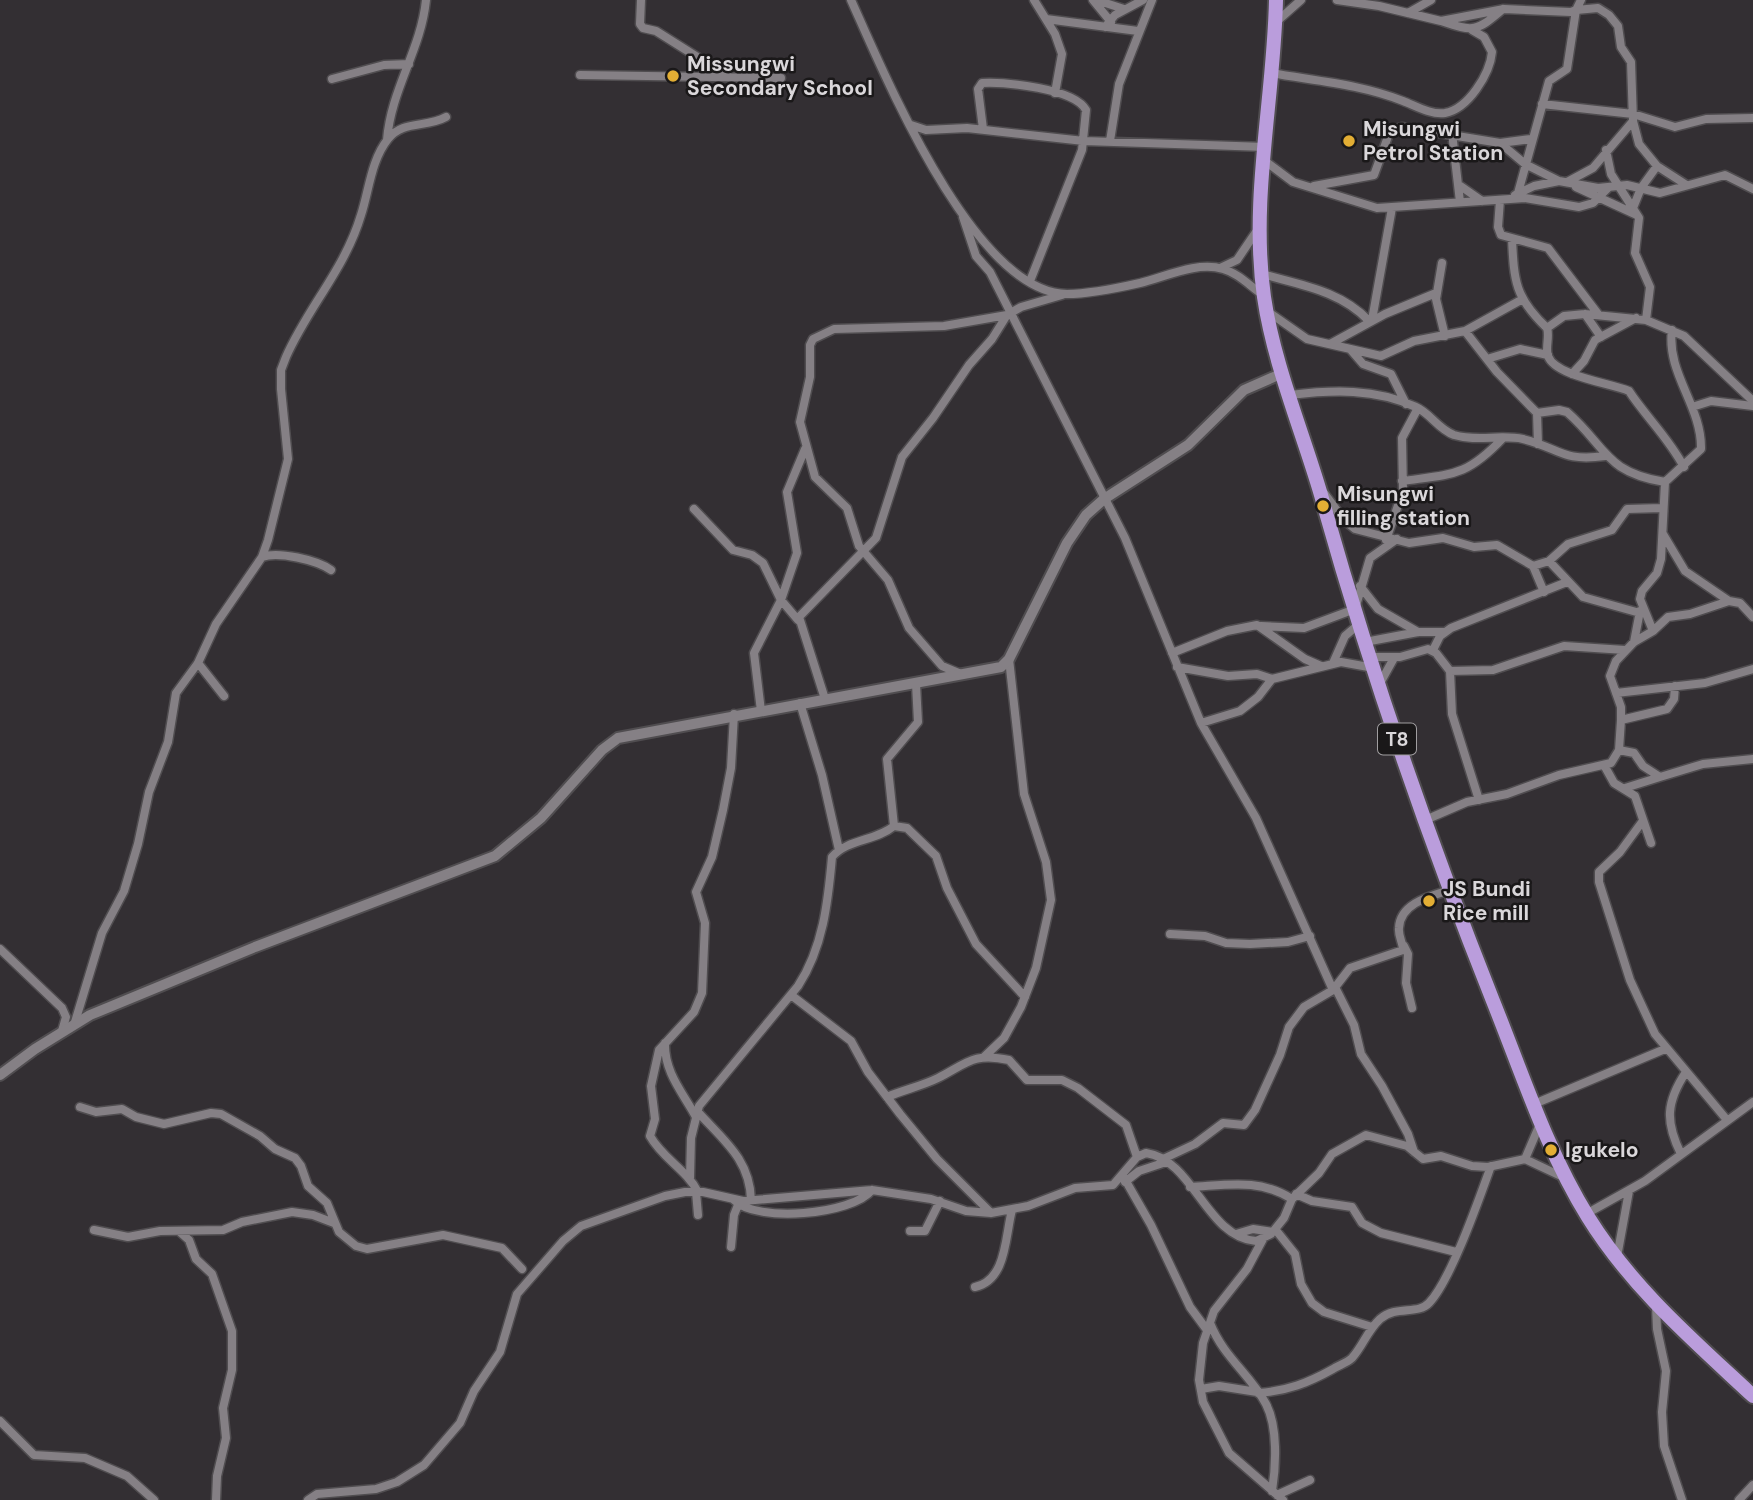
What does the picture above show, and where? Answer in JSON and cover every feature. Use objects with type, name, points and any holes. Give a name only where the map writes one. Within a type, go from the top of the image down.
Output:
[{"type":"highway","name":"T8","points":[[1276,0],[1262,223],[1265,304],[1354,609],[1423,821],[1534,1104],[1567,1179],[1586,1214],[1617,1259],[1656,1306],[1753,1396]]},
{"type":"street","points":[[75,1022],[102,933],[124,891],[149,792],[168,742],[176,693],[198,663],[229,602],[261,556],[272,528],[288,459],[281,370],[296,334],[334,278],[350,248],[370,177],[387,139],[393,100],[424,21],[426,0]]},
{"type":"street","points":[[641,0],[639,24],[643,28],[656,31],[731,78]]},
{"type":"street","points":[[851,0],[911,125],[963,217],[993,255],[1015,273],[1065,294]]},
{"type":"street","points":[[1034,0],[1062,54],[1055,93]]},
{"type":"street","points":[[1094,0],[1107,24]]},
{"type":"street","points":[[1094,0],[1124,9]]},
{"type":"street","points":[[1107,24],[1124,9],[1143,0]]},
{"type":"street","points":[[1110,141],[1119,84],[1152,0]]},
{"type":"street","points":[[1275,23],[1301,0]]},
{"type":"street","points":[[1270,73],[1368,89],[1432,112],[1446,113],[1478,88],[1486,77],[1492,52],[1483,37],[1472,30],[1408,13],[1337,0]]},
{"type":"street","points":[[1408,13],[1431,0]]},
{"type":"street","points":[[1518,193],[1549,81],[1567,69],[1576,10],[1581,0]]},
{"type":"street","points":[[1441,21],[1504,9],[1515,4],[1576,10],[1598,8],[1609,15],[1618,26],[1620,47],[1631,62],[1633,118],[1639,144],[1657,166],[1685,184]]},
{"type":"street","points":[[1472,30],[1480,28],[1504,9]]},
{"type":"street","points":[[1046,19],[1107,24],[1118,29],[1138,31]]},
{"type":"street","points":[[332,79],[384,65],[409,64]]},
{"type":"street","points":[[580,75],[781,78]]},
{"type":"street","points":[[983,129],[978,89],[982,83],[1010,83],[1055,93],[1083,105],[1086,118],[1084,141],[1030,281]]},
{"type":"street","points":[[1542,104],[1675,127],[1706,119],[1753,118]]},
{"type":"street","points":[[387,139],[413,124],[433,123],[446,117]]},
{"type":"street","points":[[1510,199],[1518,193],[1586,174],[1633,118]]},
{"type":"street","points":[[911,125],[926,130],[983,129],[1084,141],[1266,154],[1284,178],[1362,204],[1392,208],[1510,199],[1544,200],[1579,207],[1599,198],[1608,188]]},
{"type":"street","points":[[1312,187],[1374,175],[1384,143],[1390,131],[1395,128],[1452,133],[1500,143],[1531,139]]},
{"type":"street","points":[[1452,133],[1453,165],[1459,185],[1460,202]]},
{"type":"street","points":[[1500,143],[1525,163],[1635,212]]},
{"type":"street","points":[[1606,150],[1611,174],[1635,212]]},
{"type":"street","points":[[1646,320],[1650,287],[1635,253],[1635,212],[1641,188],[1657,166]]},
{"type":"street","points":[[1564,182],[1608,188],[1619,185],[1660,193],[1725,175],[1753,189]]},
{"type":"street","points":[[1459,185],[1482,201]]},
{"type":"street","points":[[1500,200],[1499,233],[1548,248],[1598,314]]},
{"type":"street","points":[[1371,321],[1392,208]]},
{"type":"street","points":[[963,217],[976,256],[995,284],[1031,357],[1061,407],[1147,587],[1201,723],[1256,818],[1334,988],[1354,1024],[1361,1054],[1408,1134],[1414,1152]]},
{"type":"street","points":[[964,675],[942,666],[909,628],[888,580],[856,540],[847,508],[836,494],[818,482],[805,449],[800,422],[809,384],[810,345],[813,339],[834,328],[944,326],[1008,313],[1065,294],[1137,284],[1184,270],[1220,268],[1237,260],[1262,223]]},
{"type":"street","points":[[1512,239],[1514,279],[1521,300],[1547,328],[1548,355],[1552,363],[1572,374],[1629,391],[1637,406],[1660,427],[1684,467]]},
{"type":"street","points":[[993,255],[995,284]]},
{"type":"street","points":[[1442,262],[1436,293],[1445,336]]},
{"type":"street","points":[[1220,268],[1236,274],[1295,333],[1381,356],[1414,341],[1465,331],[1521,300]]},
{"type":"street","points":[[1262,274],[1335,295],[1353,305],[1371,321]]},
{"type":"street","points":[[1330,344],[1371,321],[1436,293]]},
{"type":"street","points":[[798,620],[864,552],[881,528],[902,457],[969,365],[992,340],[1008,313]]},
{"type":"street","points":[[1547,328],[1564,316],[1585,314],[1646,320],[1672,330],[1694,344],[1753,404]]},
{"type":"street","points":[[1585,314],[1601,337]]},
{"type":"street","points":[[1572,374],[1601,337],[1636,318]]},
{"type":"street","points":[[1634,642],[1642,591],[1658,568],[1665,482],[1701,449],[1692,407],[1671,355],[1672,330]]},
{"type":"street","points":[[1465,331],[1537,413],[1538,444]]},
{"type":"street","points":[[1350,349],[1363,364],[1395,378],[1406,404]]},
{"type":"street","points":[[1487,359],[1520,349],[1548,355]]},
{"type":"street","points":[[0,1075],[75,1022],[255,947],[495,856],[541,818],[601,750],[618,738],[734,714],[991,671],[1009,659],[1070,536],[1104,499],[1188,445],[1244,390],[1283,373]]},
{"type":"street","points":[[1290,395],[1347,389],[1418,408],[1438,427],[1456,436],[1519,438],[1572,458],[1605,456]]},
{"type":"street","points":[[1692,407],[1711,401],[1753,404]]},
{"type":"street","points":[[1171,653],[1227,631],[1261,625],[1304,628],[1354,609],[1370,558],[1392,538],[1401,504],[1402,438],[1418,408]]},
{"type":"street","points":[[1537,413],[1559,410],[1567,412],[1605,456],[1635,476],[1665,482]]},
{"type":"street","points":[[1402,481],[1463,472],[1484,458],[1503,438]]},
{"type":"street","points":[[761,711],[755,648],[781,600],[798,545],[787,492],[805,449]]},
{"type":"street","points":[[1318,485],[1349,526],[1409,543],[1443,538],[1474,547],[1494,544],[1533,566],[1544,592]]},
{"type":"street","points":[[1533,566],[1549,561],[1568,544],[1612,530],[1627,509],[1662,508]]},
{"type":"street","points":[[694,509],[735,552],[752,555],[764,563],[781,600],[798,620],[825,699]]},
{"type":"street","points":[[1661,531],[1685,571],[1729,601],[1749,605],[1753,617]]},
{"type":"street","points":[[261,556],[288,554],[301,561],[318,562],[331,570]]},
{"type":"street","points":[[1549,561],[1583,597],[1640,609],[1653,631]]},
{"type":"street","points":[[1365,642],[1418,632],[1445,632],[1567,582]]},
{"type":"street","points":[[1360,586],[1378,609],[1418,632]]},
{"type":"street","points":[[1423,821],[1452,807],[1615,760],[1619,750],[1621,707],[1611,669],[1625,650],[1668,617],[1690,614],[1729,601]]},
{"type":"street","points":[[1334,663],[1345,636],[1359,624]]},
{"type":"street","points":[[1261,625],[1293,650],[1321,666]]},
{"type":"street","points":[[1291,629],[1293,650]]},
{"type":"street","points":[[1177,667],[1228,676],[1257,674],[1272,679],[1334,663],[1372,663],[1433,650],[1445,632]]},
{"type":"street","points":[[1450,671],[1493,670],[1564,646],[1625,650]]},
{"type":"street","points":[[1433,650],[1450,671],[1452,714],[1479,800]]},
{"type":"street","points":[[1379,685],[1394,658]]},
{"type":"street","points":[[984,1057],[1004,1038],[1025,997],[1035,968],[1051,892],[1046,862],[1024,794],[1009,659]]},
{"type":"street","points":[[198,663],[224,696]]},
{"type":"street","points":[[1616,694],[1721,679],[1753,669]]},
{"type":"street","points":[[1201,723],[1240,711],[1258,697],[1272,679]]},
{"type":"street","points":[[894,826],[887,759],[918,722],[916,684]]},
{"type":"street","points":[[1621,720],[1667,709],[1674,699],[1675,686]]},
{"type":"street","points":[[800,703],[822,775],[839,850]]},
{"type":"street","points":[[698,1215],[697,1192],[690,1178],[665,1157],[650,1136],[655,1119],[652,1078],[659,1049],[700,1004],[705,923],[696,892],[712,857],[723,810],[731,768],[734,714]]},
{"type":"street","points":[[1619,750],[1634,753],[1643,766],[1660,777]]},
{"type":"street","points":[[1625,788],[1703,764],[1753,759]]},
{"type":"street","points":[[1604,765],[1614,783],[1635,796],[1651,843]]},
{"type":"street","points":[[1636,785],[1643,766]]},
{"type":"street","points":[[1642,822],[1620,852],[1599,873],[1598,878],[1630,980],[1665,1049],[1727,1120]]},
{"type":"street","points":[[690,1178],[697,1114],[791,995],[815,954],[828,898],[832,857],[839,850],[887,832],[894,826],[907,828],[936,856],[947,888],[976,944],[1025,997]]},
{"type":"street","points":[[1412,1008],[1406,983],[1408,954],[1398,930],[1405,912],[1422,900],[1450,890]]},
{"type":"street","points":[[1170,934],[1205,936],[1226,943],[1250,944],[1288,942],[1310,936]]},
{"type":"street","points":[[736,1202],[872,1190],[940,1201],[966,1211],[991,1213],[1012,1210],[1075,1188],[1105,1187],[1164,1161],[1195,1144],[1223,1123],[1244,1125],[1255,1110],[1294,1018],[1311,1000],[1334,988],[1350,968],[1401,952],[1404,946]]},
{"type":"street","points":[[0,949],[62,1008],[66,1017],[62,1031]]},
{"type":"street","points":[[791,995],[851,1041],[887,1097],[937,1159],[991,1213]]},
{"type":"street","points":[[666,1042],[665,1058],[697,1114],[745,1166],[751,1200]]},
{"type":"street","points":[[1534,1104],[1665,1049]]},
{"type":"street","points":[[887,1097],[939,1078],[966,1060],[984,1057],[1009,1060],[1027,1080],[1062,1080],[1078,1088],[1126,1125],[1137,1157]]},
{"type":"street","points":[[1681,1154],[1672,1135],[1670,1115],[1672,1098],[1686,1072]]},
{"type":"street","points":[[1586,1214],[1629,1191],[1753,1102]]},
{"type":"street","points":[[80,1107],[96,1112],[122,1109],[136,1117],[164,1124],[211,1113],[221,1114],[260,1136],[275,1149],[295,1158],[302,1166],[307,1186],[327,1203],[334,1223],[347,1239],[362,1249],[443,1235],[502,1248],[522,1269]]},
{"type":"street","points":[[1525,1159],[1542,1122]]},
{"type":"street","points":[[1277,1495],[1224,1446],[1203,1402],[1200,1389],[1201,1363],[1208,1326],[1263,1239],[1274,1231],[1294,1196],[1319,1173],[1332,1154],[1358,1137],[1372,1135],[1414,1152],[1423,1159],[1441,1156],[1472,1166],[1491,1166],[1525,1159],[1567,1179]]},
{"type":"street","points":[[1124,1179],[1137,1157],[1146,1153],[1164,1161],[1236,1234],[1250,1241],[1263,1239]]},
{"type":"street","points":[[1200,1389],[1219,1386],[1257,1392],[1290,1390],[1348,1361],[1372,1327],[1389,1312],[1419,1309],[1429,1303],[1456,1252],[1491,1166]]},
{"type":"street","points":[[1124,1179],[1151,1225],[1190,1307],[1208,1326],[1269,1410],[1277,1495]]},
{"type":"street","points":[[1190,1187],[1258,1184],[1275,1188],[1312,1202],[1352,1207],[1362,1223],[1381,1233],[1456,1252]]},
{"type":"street","points":[[308,1500],[317,1494],[376,1489],[397,1482],[424,1465],[460,1423],[474,1391],[500,1352],[517,1294],[569,1235],[582,1226],[664,1196],[697,1192],[773,1213],[817,1211],[861,1200],[872,1190]]},
{"type":"street","points":[[1617,1259],[1629,1191]]},
{"type":"street","points":[[909,1231],[925,1231],[940,1201]]},
{"type":"street","points":[[732,1247],[736,1202]]},
{"type":"street","points":[[975,1287],[990,1281],[998,1269],[1012,1210]]},
{"type":"street","points":[[94,1230],[128,1237],[223,1230],[242,1222],[292,1212],[313,1215],[334,1223]]},
{"type":"street","points":[[1236,1234],[1253,1229],[1274,1231],[1295,1254],[1299,1263],[1301,1284],[1312,1303],[1324,1312],[1372,1327]]},
{"type":"street","points":[[180,1232],[189,1240],[197,1259],[212,1274],[232,1331],[232,1370],[223,1404],[226,1438],[216,1476],[216,1500]]},
{"type":"street","points":[[1656,1306],[1657,1329],[1666,1371],[1662,1412],[1664,1446],[1682,1500]]},
{"type":"street","points":[[0,1421],[34,1455],[85,1458],[127,1476],[154,1500]]},
{"type":"street","points":[[1277,1495],[1310,1480]]},
{"type":"street","points":[[1739,1500],[1753,1485]]},
{"type":"place","name":"Missungwi Secondary School","points":[[673,76]]},
{"type":"place","name":"Misungwi Petrol Station","points":[[1349,141]]},
{"type":"place","name":"Misungwi filling station","points":[[1323,506]]},
{"type":"place","name":"JS Bundi Rice mill","points":[[1429,901]]},
{"type":"place","name":"Igukelo","points":[[1551,1150]]}]
